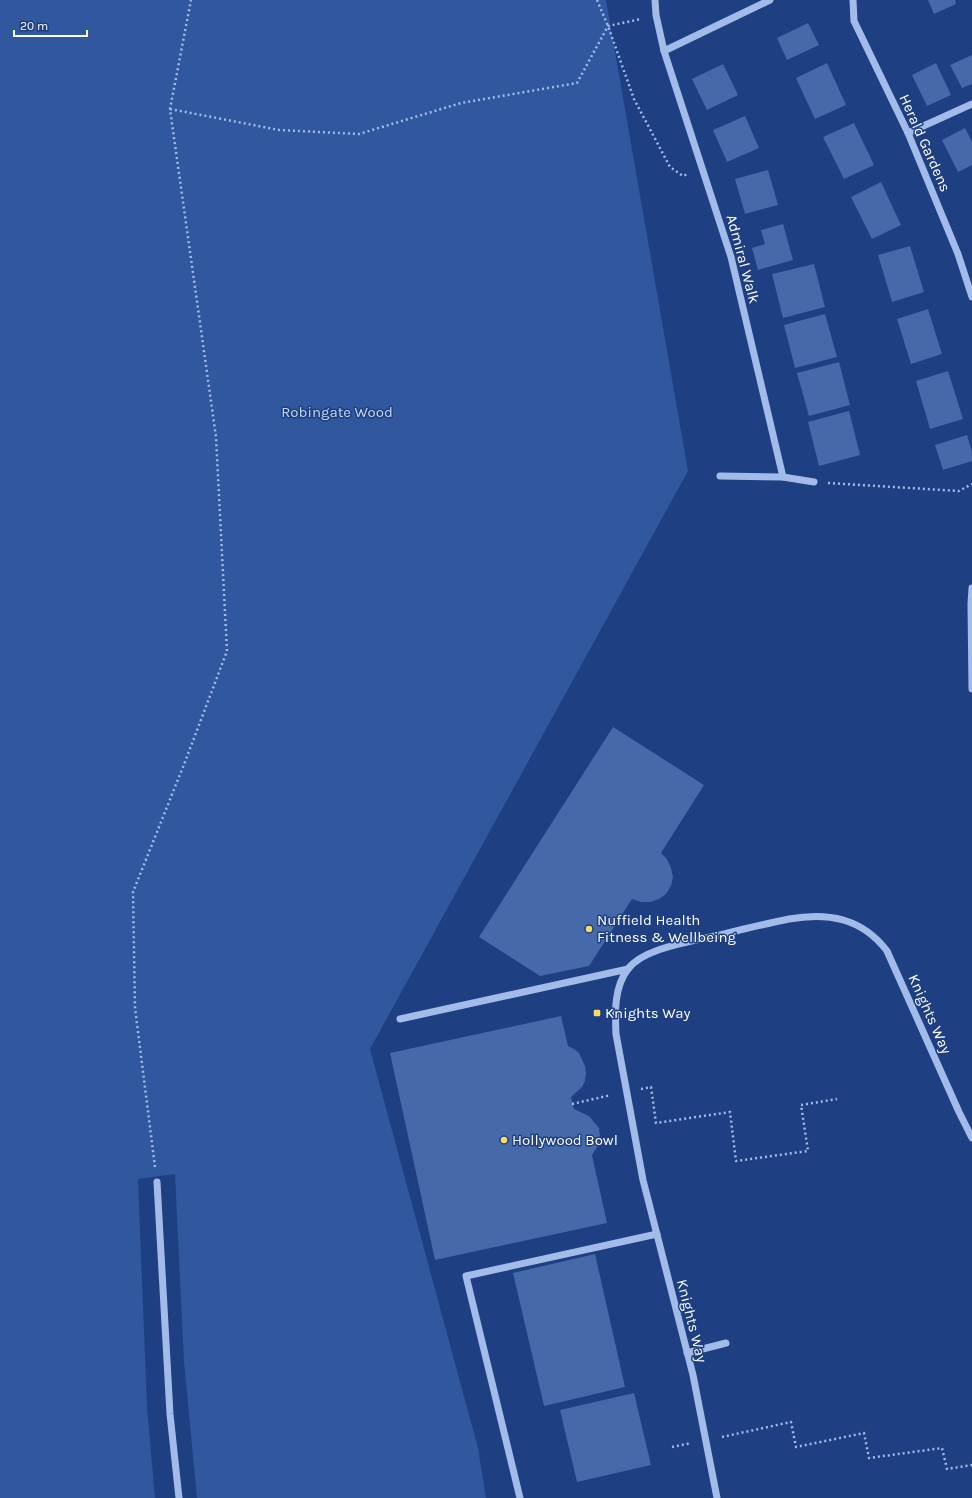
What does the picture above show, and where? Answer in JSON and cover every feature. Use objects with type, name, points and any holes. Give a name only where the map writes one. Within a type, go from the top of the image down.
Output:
[{"type":"street","name":"Admiral Walk","points":[[655,0],[656,15],[664,52],[731,257],[783,477]]},
{"type":"street","points":[[664,52],[770,0]]},
{"type":"street","name":"Herald Gardens","points":[[853,0],[854,21],[908,133],[958,254],[972,297]]},
{"type":"street","points":[[908,133],[972,104]]},
{"type":"street","points":[[720,476],[783,477],[814,482]]},
{"type":"street","points":[[972,588],[972,689]]},
{"type":"street","name":"Knights Way","points":[[717,1498],[687,1353],[643,1180],[616,1034],[615,1009],[619,988],[628,969],[635,962],[651,953],[789,919],[804,917],[830,917],[860,927],[875,937],[887,951],[972,1138]]},
{"type":"street","points":[[400,1019],[628,969]]},
{"type":"street","points":[[157,1182],[170,1407],[178,1498]]},
{"type":"street","points":[[520,1498],[466,1276],[656,1234]]},
{"type":"street","points":[[687,1353],[726,1343]]},
{"type":"path","points":[[157,1182],[135,1008],[133,892],[185,762],[227,651],[216,437],[170,109],[191,0]]},
{"type":"path","points":[[597,0],[608,26],[634,99],[670,167],[683,176],[703,170]]},
{"type":"path","points":[[170,109],[279,130],[359,134],[461,102],[577,83],[608,26],[656,15]]},
{"type":"path","points":[[814,482],[959,491],[972,484]]},
{"type":"path","points":[[572,1104],[651,1087],[656,1123],[730,1112],[736,1162],[808,1151],[801,1105],[837,1099]]},
{"type":"path","points":[[672,1448],[791,1422],[796,1447],[864,1433],[869,1458],[942,1448],[947,1469],[972,1465]]},
{"type":"green space","name":"Robingate Wood","points":[[0,0],[606,0],[688,471],[370,1049],[478,1448],[486,1498],[197,1498],[184,1362],[175,1174],[138,1179],[147,1406],[155,1498],[0,1498]]},
{"type":"building","points":[[928,0],[955,0],[956,4],[934,14]]},
{"type":"building","points":[[808,23],[819,45],[787,60],[777,38]]},
{"type":"building","points":[[972,55],[972,84],[962,88],[950,65]]},
{"type":"building","points":[[827,63],[846,105],[815,119],[796,78]]},
{"type":"building","points":[[936,63],[951,95],[927,106],[912,75]]},
{"type":"building","points":[[723,64],[738,95],[707,110],[692,79]]},
{"type":"building","points":[[745,116],[759,148],[727,162],[713,130]]},
{"type":"building","points":[[854,123],[874,165],[844,179],[823,137]]},
{"type":"building","points":[[965,128],[972,142],[972,165],[958,172],[942,140]]},
{"type":"building","points":[[768,170],[778,205],[745,214],[735,179]]},
{"type":"building","points":[[881,182],[901,225],[872,239],[851,197]]},
{"type":"building","points":[[783,224],[793,260],[758,270],[752,248],[765,244],[761,230]]},
{"type":"building","points":[[910,246],[924,292],[892,302],[878,255]]},
{"type":"building","points":[[814,264],[825,307],[783,318],[772,274]]},
{"type":"building","points":[[928,309],[942,354],[911,364],[897,319]]},
{"type":"building","points":[[825,314],[837,357],[795,368],[784,325]]},
{"type":"building","points":[[839,362],[850,405],[809,416],[797,373]]},
{"type":"building","points":[[948,371],[963,419],[930,429],[916,381]]},
{"type":"building","points":[[849,411],[860,455],[819,466],[808,422]]},
{"type":"building","points":[[967,435],[972,452],[972,461],[943,470],[935,445]]},
{"type":"building","points":[[613,727],[704,785],[661,853],[667,859],[673,877],[671,886],[666,894],[659,899],[650,902],[641,902],[632,899],[589,966],[540,976],[479,937]]},
{"type":"building","name":"Hollywood Bowl","points":[[561,1016],[568,1046],[579,1053],[585,1066],[586,1073],[585,1081],[582,1087],[571,1097],[574,1109],[589,1116],[599,1128],[599,1144],[592,1155],[607,1223],[435,1260],[390,1053]]},
{"type":"building","points":[[595,1254],[625,1387],[544,1406],[513,1273]]},
{"type":"building","points":[[634,1393],[651,1465],[577,1482],[560,1410]]},
{"type":"place","name":"Nuffield Health Fitness & Wellbeing","points":[[589,929]]},
{"type":"place","name":"Knights Way","points":[[597,1013]]},
{"type":"place","name":"Hollywood Bowl","points":[[504,1140]]}]
